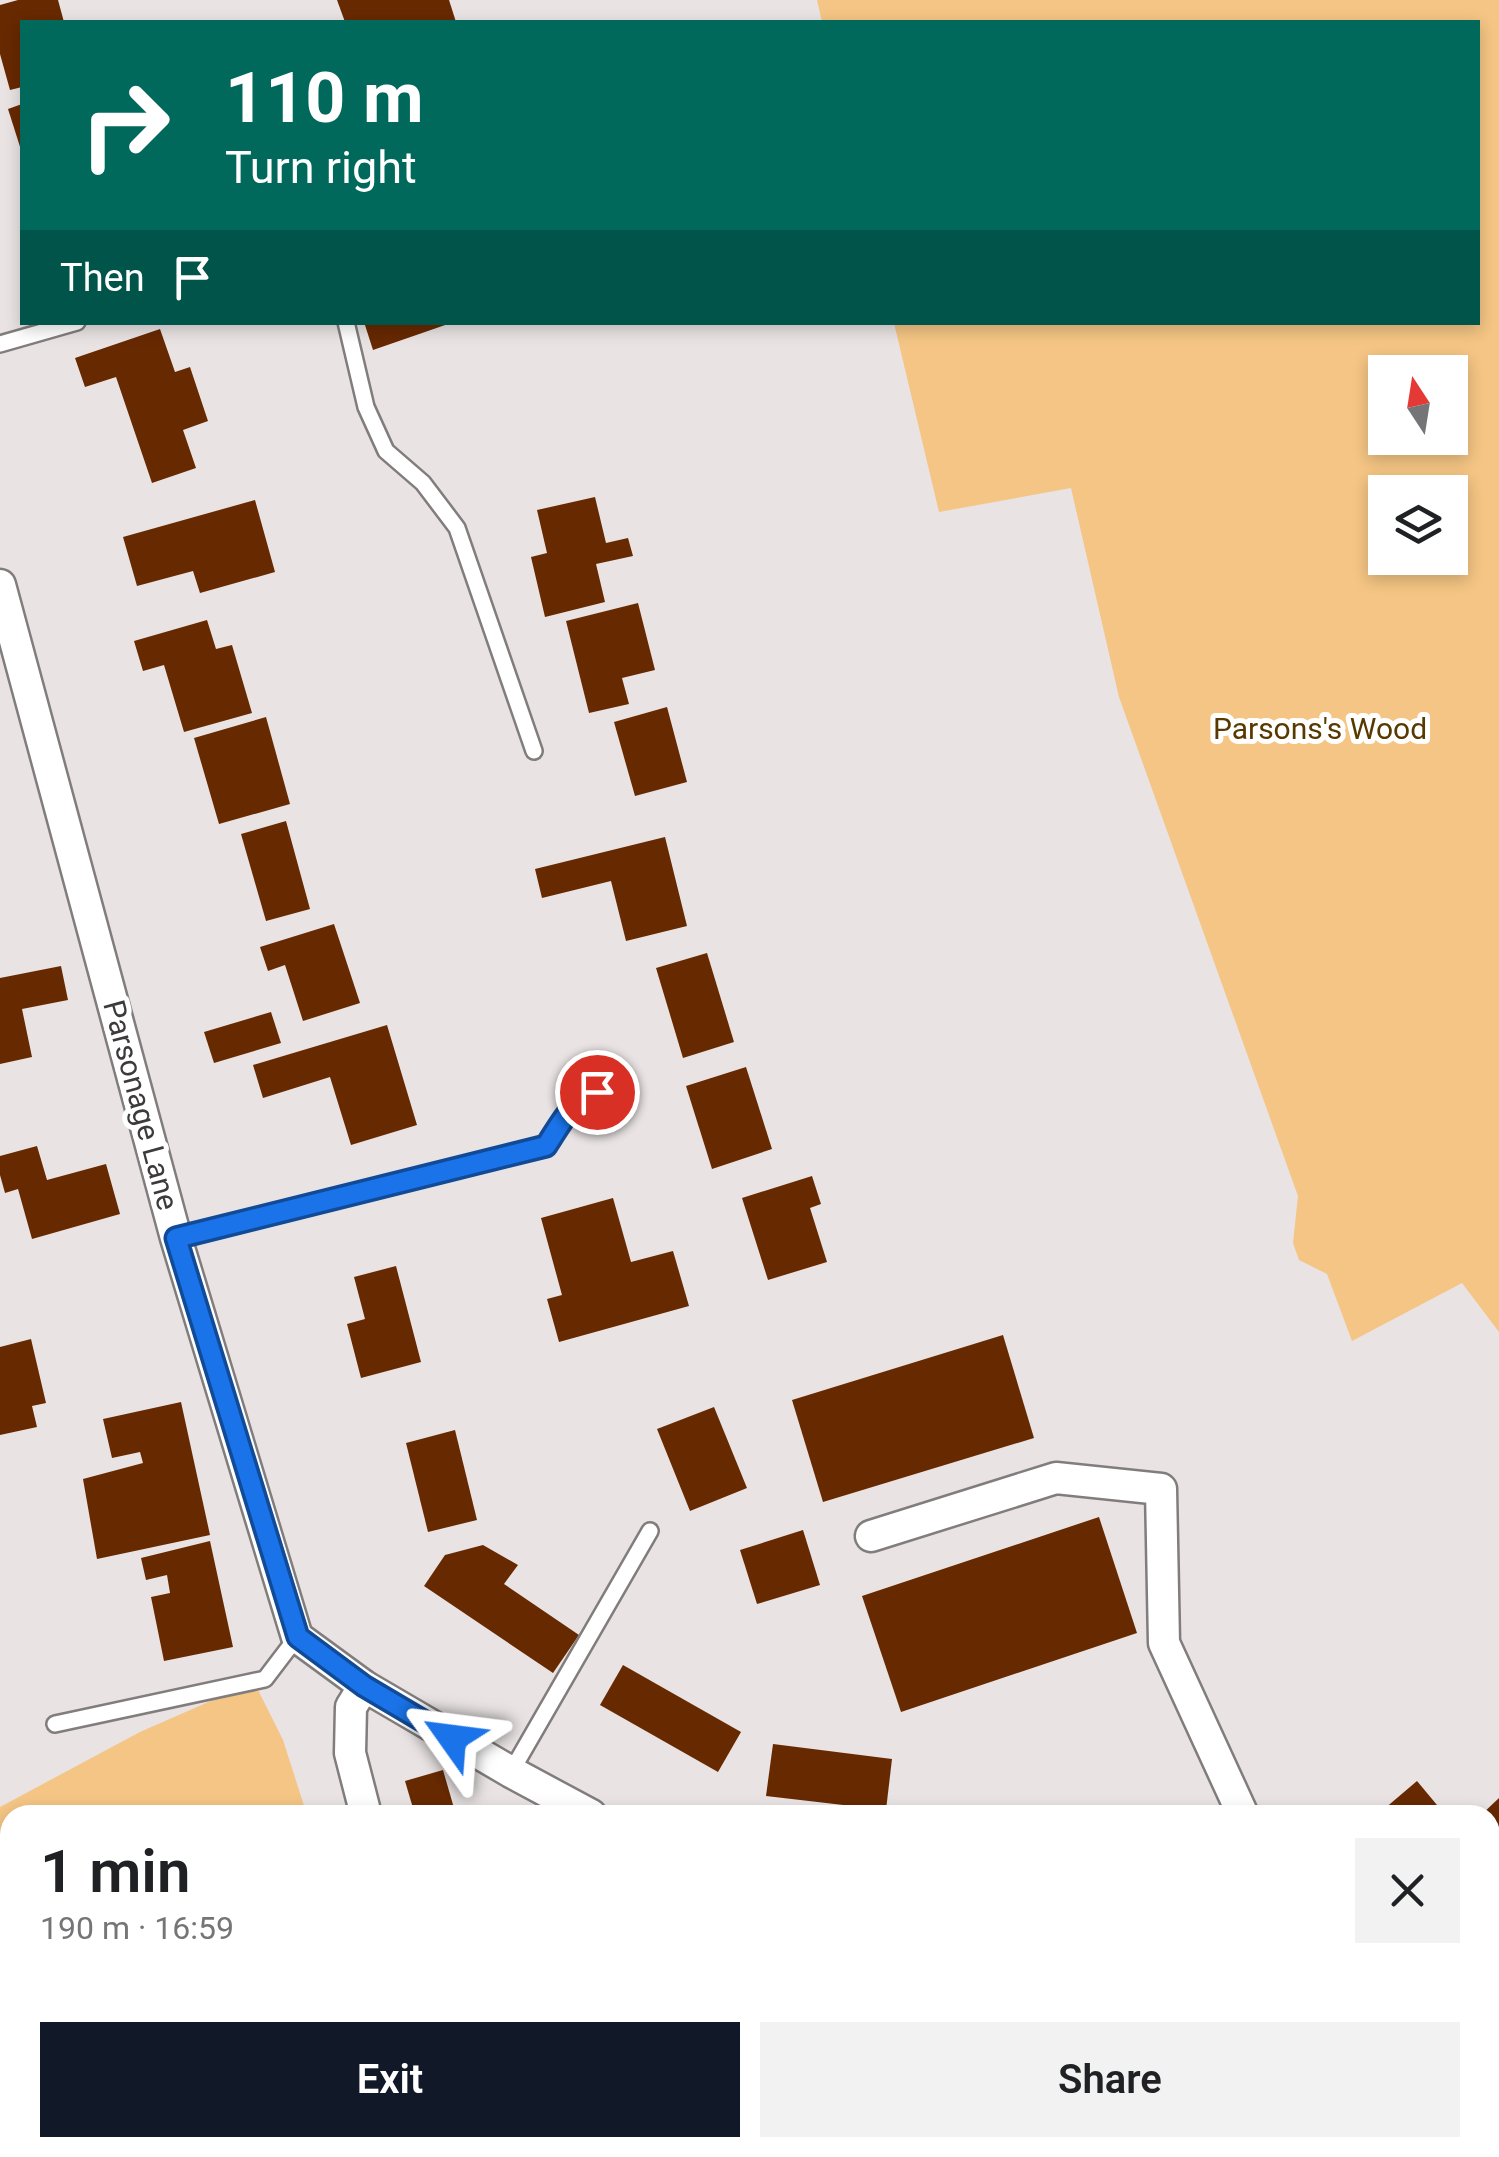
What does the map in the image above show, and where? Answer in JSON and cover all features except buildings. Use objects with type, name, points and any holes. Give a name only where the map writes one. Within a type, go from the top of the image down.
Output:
[{"type":"street","name":"Parsonage Lane","points":[[0,584],[176,1238],[298,1637]]},
{"type":"street","points":[[871,1536],[1056,1478],[1161,1488],[1164,1642],[1238,1805]]},
{"type":"street","points":[[298,1637],[364,1686],[573,1805]]},
{"type":"street","points":[[363,1805],[350,1753],[351,1707],[364,1686]]},
{"type":"lane","points":[[0,344],[66,325]]},
{"type":"lane","points":[[347,325],[366,407],[386,451],[423,483],[457,528],[534,750]]},
{"type":"lane","points":[[176,1238],[546,1146],[572,1107],[597,1092]]},
{"type":"lane","points":[[511,1772],[650,1531]]},
{"type":"lane","points":[[54,1724],[264,1679],[298,1637]]},
{"type":"green space","name":"Parsons's Wood","points":[[817,0],[1499,0],[1499,1332],[1462,1283],[1352,1341],[1327,1274],[1299,1260],[1293,1243],[1298,1196],[1119,697],[1071,488],[939,512],[894,325],[1480,325],[1480,20],[822,20]]},
{"type":"green space","points":[[254,1682],[283,1740],[304,1805],[4,1805],[140,1732]]},
{"type":"route","points":[[452,1738],[364,1686],[298,1637],[176,1238],[546,1146],[572,1107],[597,1092]]}]
